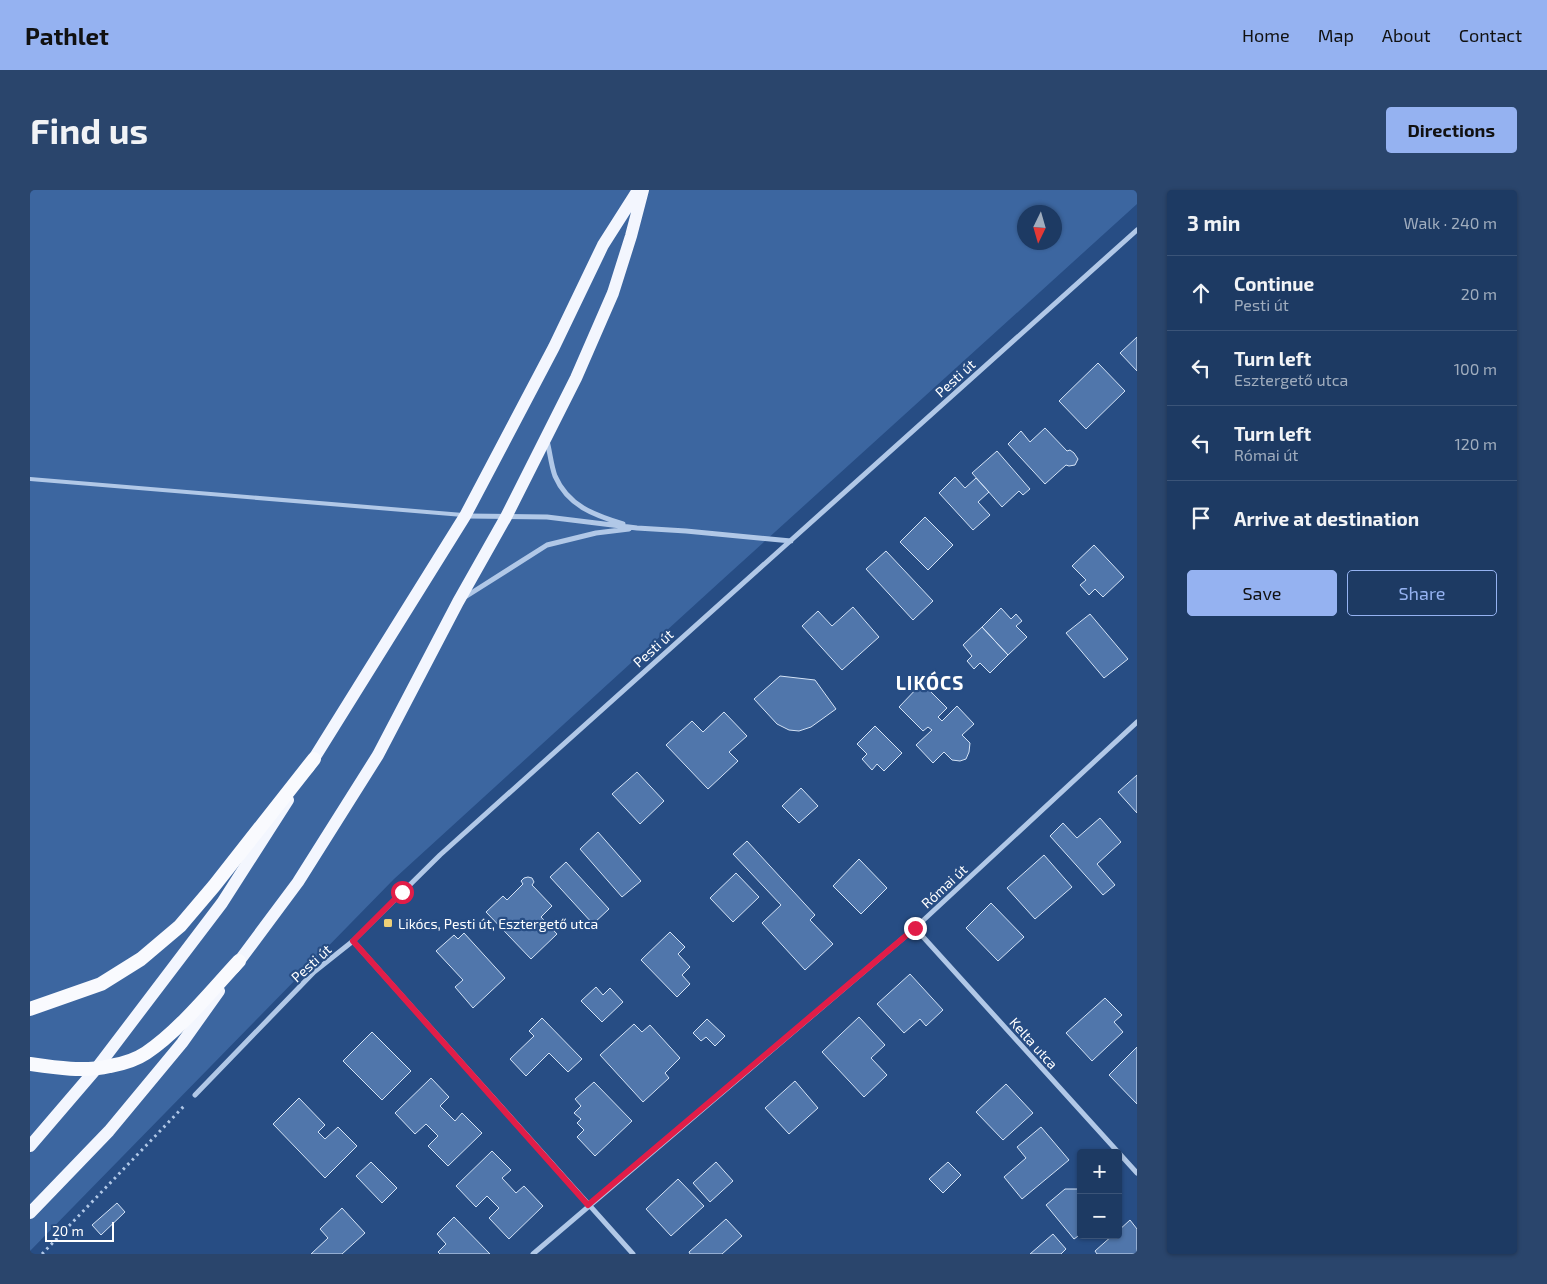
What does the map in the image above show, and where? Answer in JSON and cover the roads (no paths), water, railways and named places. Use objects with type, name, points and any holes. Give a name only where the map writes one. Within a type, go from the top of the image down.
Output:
[{"type":"highway","points":[[30,1009],[101,984],[141,959],[180,926],[314,759]]},
{"type":"highway","points":[[30,1064],[61,1069],[96,1069],[112,1066],[145,1054],[174,1030],[240,961]]},
{"type":"main road","points":[[30,1146],[96,1069],[222,903],[314,759],[465,516],[554,347],[603,245],[638,190]]},
{"type":"main road","points":[[30,1214],[109,1132],[182,1043],[298,882],[378,755],[458,602],[506,516],[576,378],[613,293],[643,190]]},
{"type":"street","name":"Pesti út","points":[[195,1094],[314,972],[353,941],[461,836],[1137,230]]},
{"type":"street","points":[[546,439],[555,476],[571,500],[595,516],[637,528]]},
{"type":"street","points":[[465,516],[547,517],[637,528],[791,541]]},
{"type":"street","points":[[458,602],[547,545],[596,533],[637,528]]},
{"type":"street","name":"Római út","points":[[533,1254],[588,1205],[915,928],[1137,722]]},
{"type":"street","name":"Kelta utca","points":[[915,928],[1137,1173]]},
{"type":"street","points":[[353,941],[633,1254]]},
{"type":"lane","points":[[30,479],[465,516]]},
{"type":"place","name":"Likócs, Pesti út, Esztergető utca","points":[[388,923]]},
{"type":"district","name":"LIKÓCS","points":[[930,682]]}]
